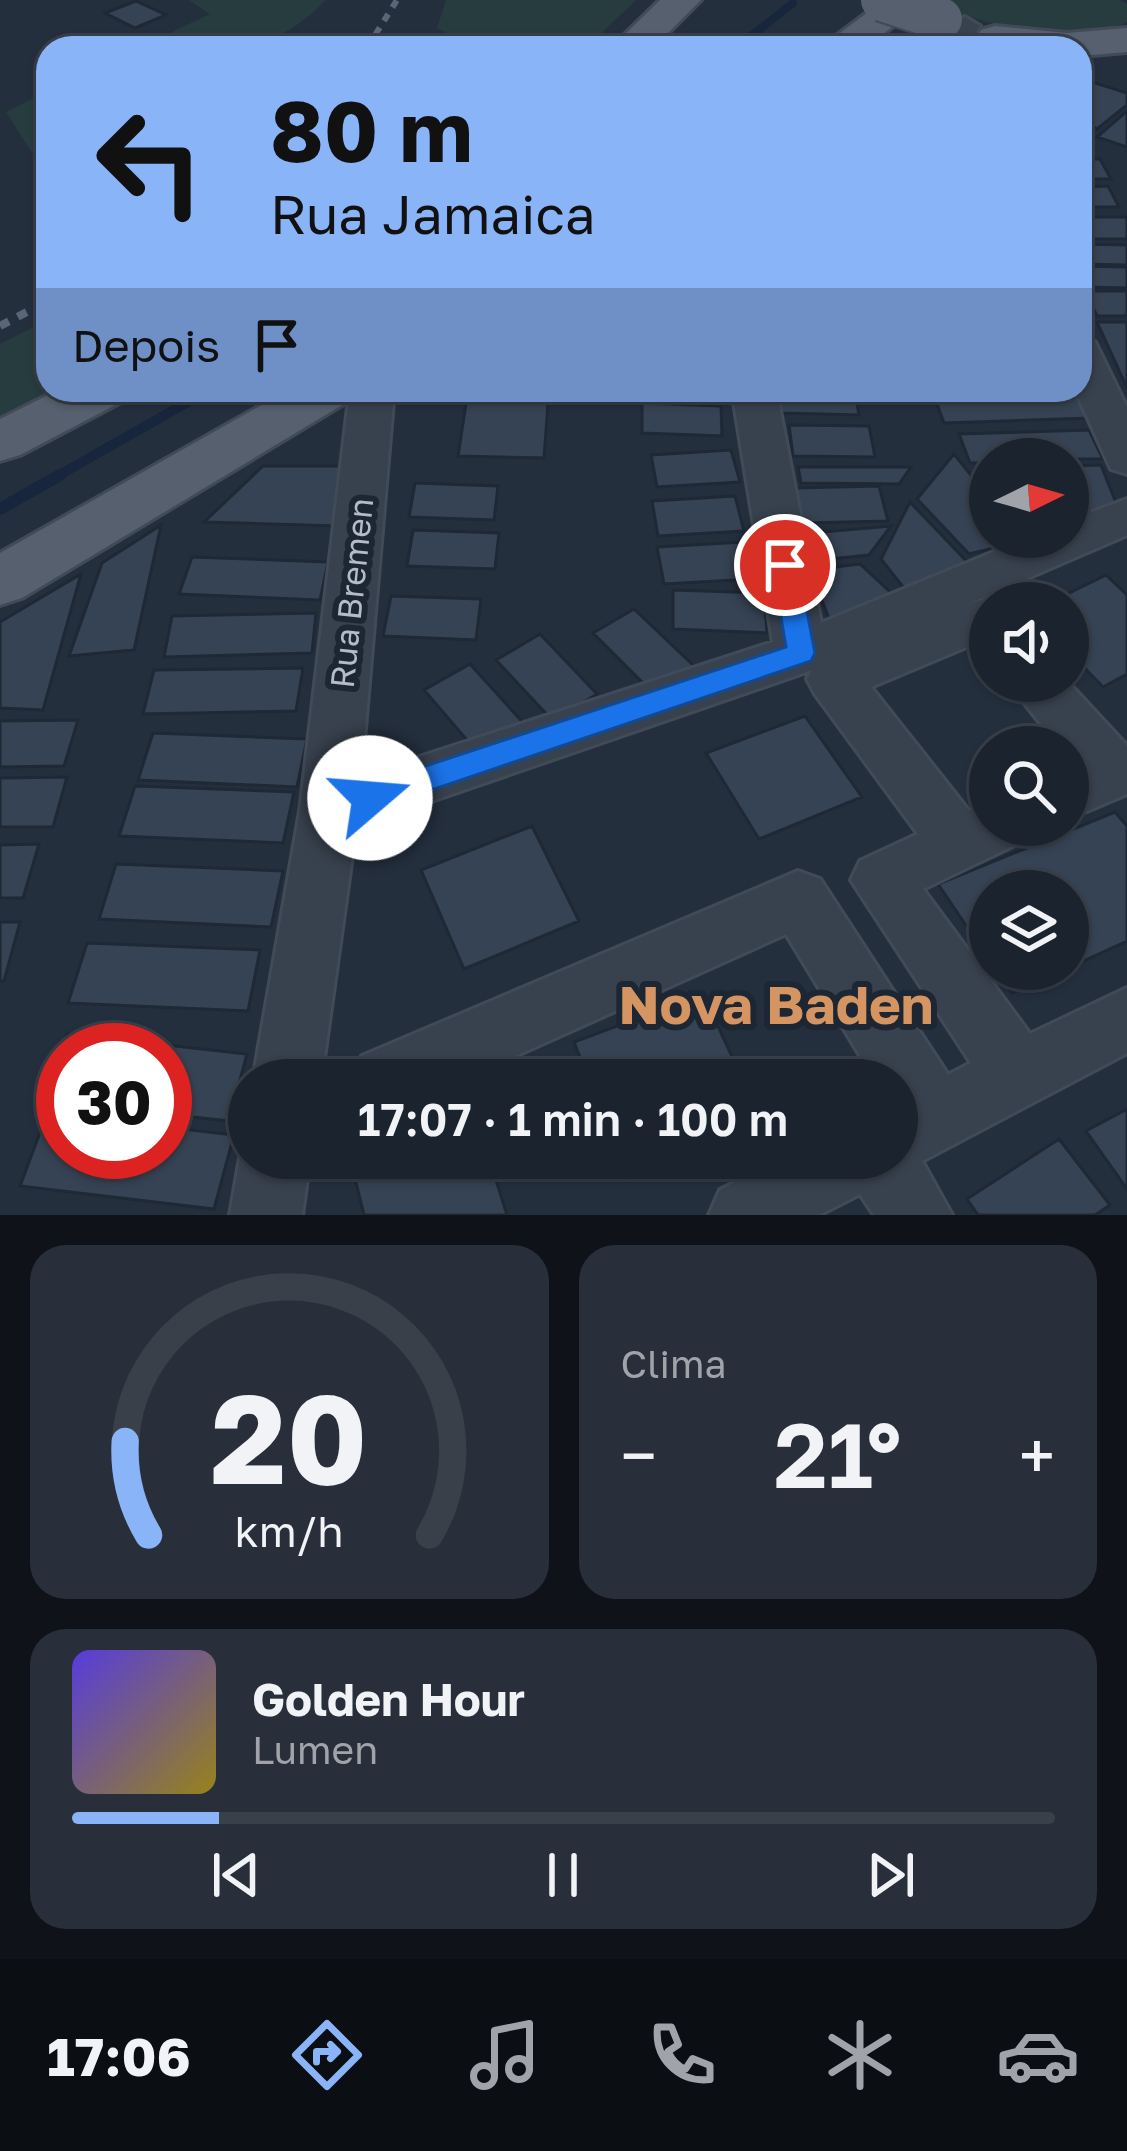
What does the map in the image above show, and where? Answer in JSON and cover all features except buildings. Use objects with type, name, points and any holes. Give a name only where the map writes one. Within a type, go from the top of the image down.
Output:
[{"type":"main road","points":[[644,36],[682,0]]},
{"type":"main road","points":[[882,0],[964,30],[1005,36]]},
{"type":"main road","points":[[922,36],[964,30]]},
{"type":"main road","points":[[1092,50],[1127,56]]},
{"type":"main road","points":[[1092,63],[1127,56]]},
{"type":"main road","points":[[0,442],[78,402]]},
{"type":"main road","points":[[0,582],[308,402]]},
{"type":"street","points":[[1092,378],[1127,458]]},
{"type":"street","name":"Rua Bremen","points":[[290,1059],[329,811],[372,402]]},
{"type":"street","points":[[756,402],[801,653]]},
{"type":"street","points":[[329,811],[801,653],[1127,516]]},
{"type":"street","points":[[969,624],[834,679],[969,824]]},
{"type":"street","points":[[1053,702],[1074,726]]},
{"type":"street","points":[[1089,743],[1116,773],[1089,785]]},
{"type":"street","points":[[969,837],[881,880],[1019,1075]]},
{"type":"street","points":[[434,1059],[798,899],[881,1059]]},
{"type":"street","points":[[918,1126],[1127,1019]]},
{"type":"street","points":[[266,1215],[271,1179]]},
{"type":"street","points":[[745,1215],[815,1179]]},
{"type":"street","points":[[891,1179],[916,1215]]},
{"type":"green space","points":[[189,0],[326,0],[276,36],[163,36],[210,14]]},
{"type":"green space","points":[[446,0],[636,0],[598,36],[453,36],[437,28]]},
{"type":"green space","points":[[941,0],[1120,0],[1127,4],[1127,22],[1103,31],[1055,35],[935,5]]},
{"type":"green space","points":[[36,97],[36,155],[34,156],[6,112]]},
{"type":"green space","points":[[36,326],[36,399],[0,417],[0,344]]},
{"type":"waterway","points":[[751,36],[793,3]]},
{"type":"waterway","points":[[54,478],[188,402]]},
{"type":"waterway","points":[[0,509],[60,475]]},
{"type":"railway","points":[[374,36],[397,0]]},
{"type":"railway","points":[[0,326],[36,307]]},
{"type":"district","name":"Nova Baden","points":[[776,1003]]},
{"type":"route","points":[[370,798],[801,653],[785,565]]}]
